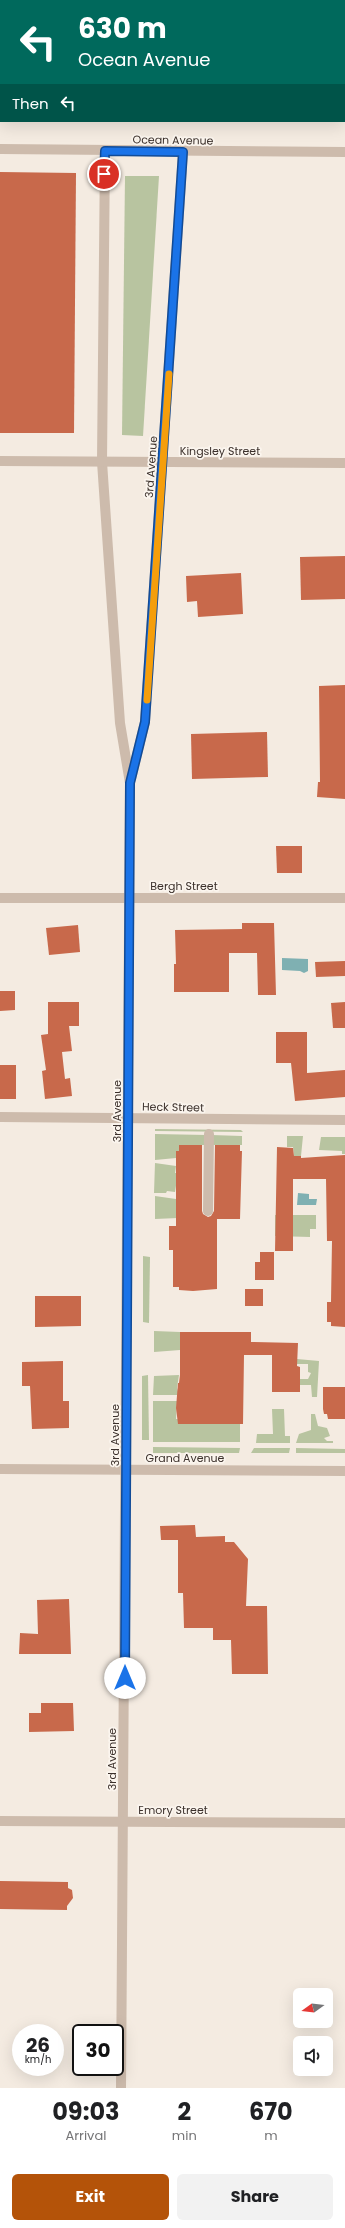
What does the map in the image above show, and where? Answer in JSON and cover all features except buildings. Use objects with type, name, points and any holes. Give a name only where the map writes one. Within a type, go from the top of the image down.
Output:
[{"type":"street","name":"Ocean Avenue","points":[[0,149],[183,152],[345,152]]},
{"type":"street","name":"3rd Avenue","points":[[105,151],[102,462],[120,723],[130,783],[131,899],[121,2088]]},
{"type":"street","name":"3rd Avenue","points":[[130,783],[145,722],[183,152]]},
{"type":"street","name":"Kingsley Street","points":[[0,461],[345,463]]},
{"type":"street","name":"Bergh Street","points":[[0,898],[345,898]]},
{"type":"street","name":"Heck Street","points":[[0,1117],[345,1120]]},
{"type":"street","points":[[208,1211],[209,1134]]},
{"type":"street","name":"Grand Avenue","points":[[0,1469],[345,1471]]},
{"type":"street","name":"Emory Street","points":[[0,1821],[345,1823]]},
{"type":"green space","points":[[125,176],[159,176],[143,436],[122,435]]},
{"type":"green space","points":[[155,1129],[241,1130],[243,1132],[155,1131]]},
{"type":"green space","points":[[155,1134],[207,1135],[207,1145],[180,1145],[179,1151],[176,1151],[176,1158],[155,1160]]},
{"type":"green space","points":[[211,1135],[242,1136],[242,1145],[211,1145]]},
{"type":"green space","points":[[287,1136],[303,1136],[301,1156],[294,1156],[293,1147],[287,1147]]},
{"type":"green space","points":[[321,1137],[345,1137],[345,1154],[342,1154],[342,1151],[319,1150]]},
{"type":"green space","points":[[155,1163],[176,1166],[175,1173],[178,1173],[175,1192],[167,1191],[166,1193],[154,1193]]},
{"type":"green space","points":[[155,1196],[176,1199],[176,1205],[178,1206],[178,1218],[155,1219]]},
{"type":"green space","points":[[275,1215],[316,1215],[316,1229],[310,1229],[310,1237],[275,1236]]},
{"type":"green space","points":[[143,1256],[150,1257],[149,1323],[143,1322]]},
{"type":"green space","points":[[154,1331],[180,1332],[180,1350],[154,1352]]},
{"type":"green space","points":[[297,1359],[319,1361],[317,1397],[312,1397],[311,1385],[300,1385],[300,1379],[308,1379],[311,1373],[308,1372],[308,1364],[297,1364]]},
{"type":"green space","points":[[148,1375],[149,1440],[142,1440],[142,1376]]},
{"type":"green space","points":[[179,1375],[177,1388],[179,1395],[153,1395],[154,1376]]},
{"type":"green space","points":[[153,1401],[177,1401],[176,1419],[240,1424],[240,1442],[153,1442]]},
{"type":"green space","points":[[272,1409],[284,1409],[285,1436],[290,1436],[290,1443],[256,1443],[257,1434],[273,1434]]},
{"type":"green space","points":[[311,1414],[315,1414],[318,1426],[327,1428],[330,1436],[324,1438],[327,1441],[333,1441],[333,1443],[296,1443],[299,1434],[311,1430]]},
{"type":"green space","points":[[153,1447],[240,1448],[239,1453],[153,1453]]},
{"type":"green space","points":[[254,1448],[290,1448],[289,1453],[251,1453]]},
{"type":"green space","points":[[296,1448],[345,1449],[345,1453],[296,1453]]},
{"type":"water","points":[[282,958],[308,959],[308,971],[304,973],[300,971],[282,970]]},
{"type":"water","points":[[298,1193],[309,1194],[309,1199],[317,1199],[316,1205],[297,1205]]},
{"type":"slow traffic","points":[[147,700],[169,374]]},
{"type":"route","points":[[104,174],[105,151],[183,152],[145,722],[130,783],[131,899],[125,1678]]}]
